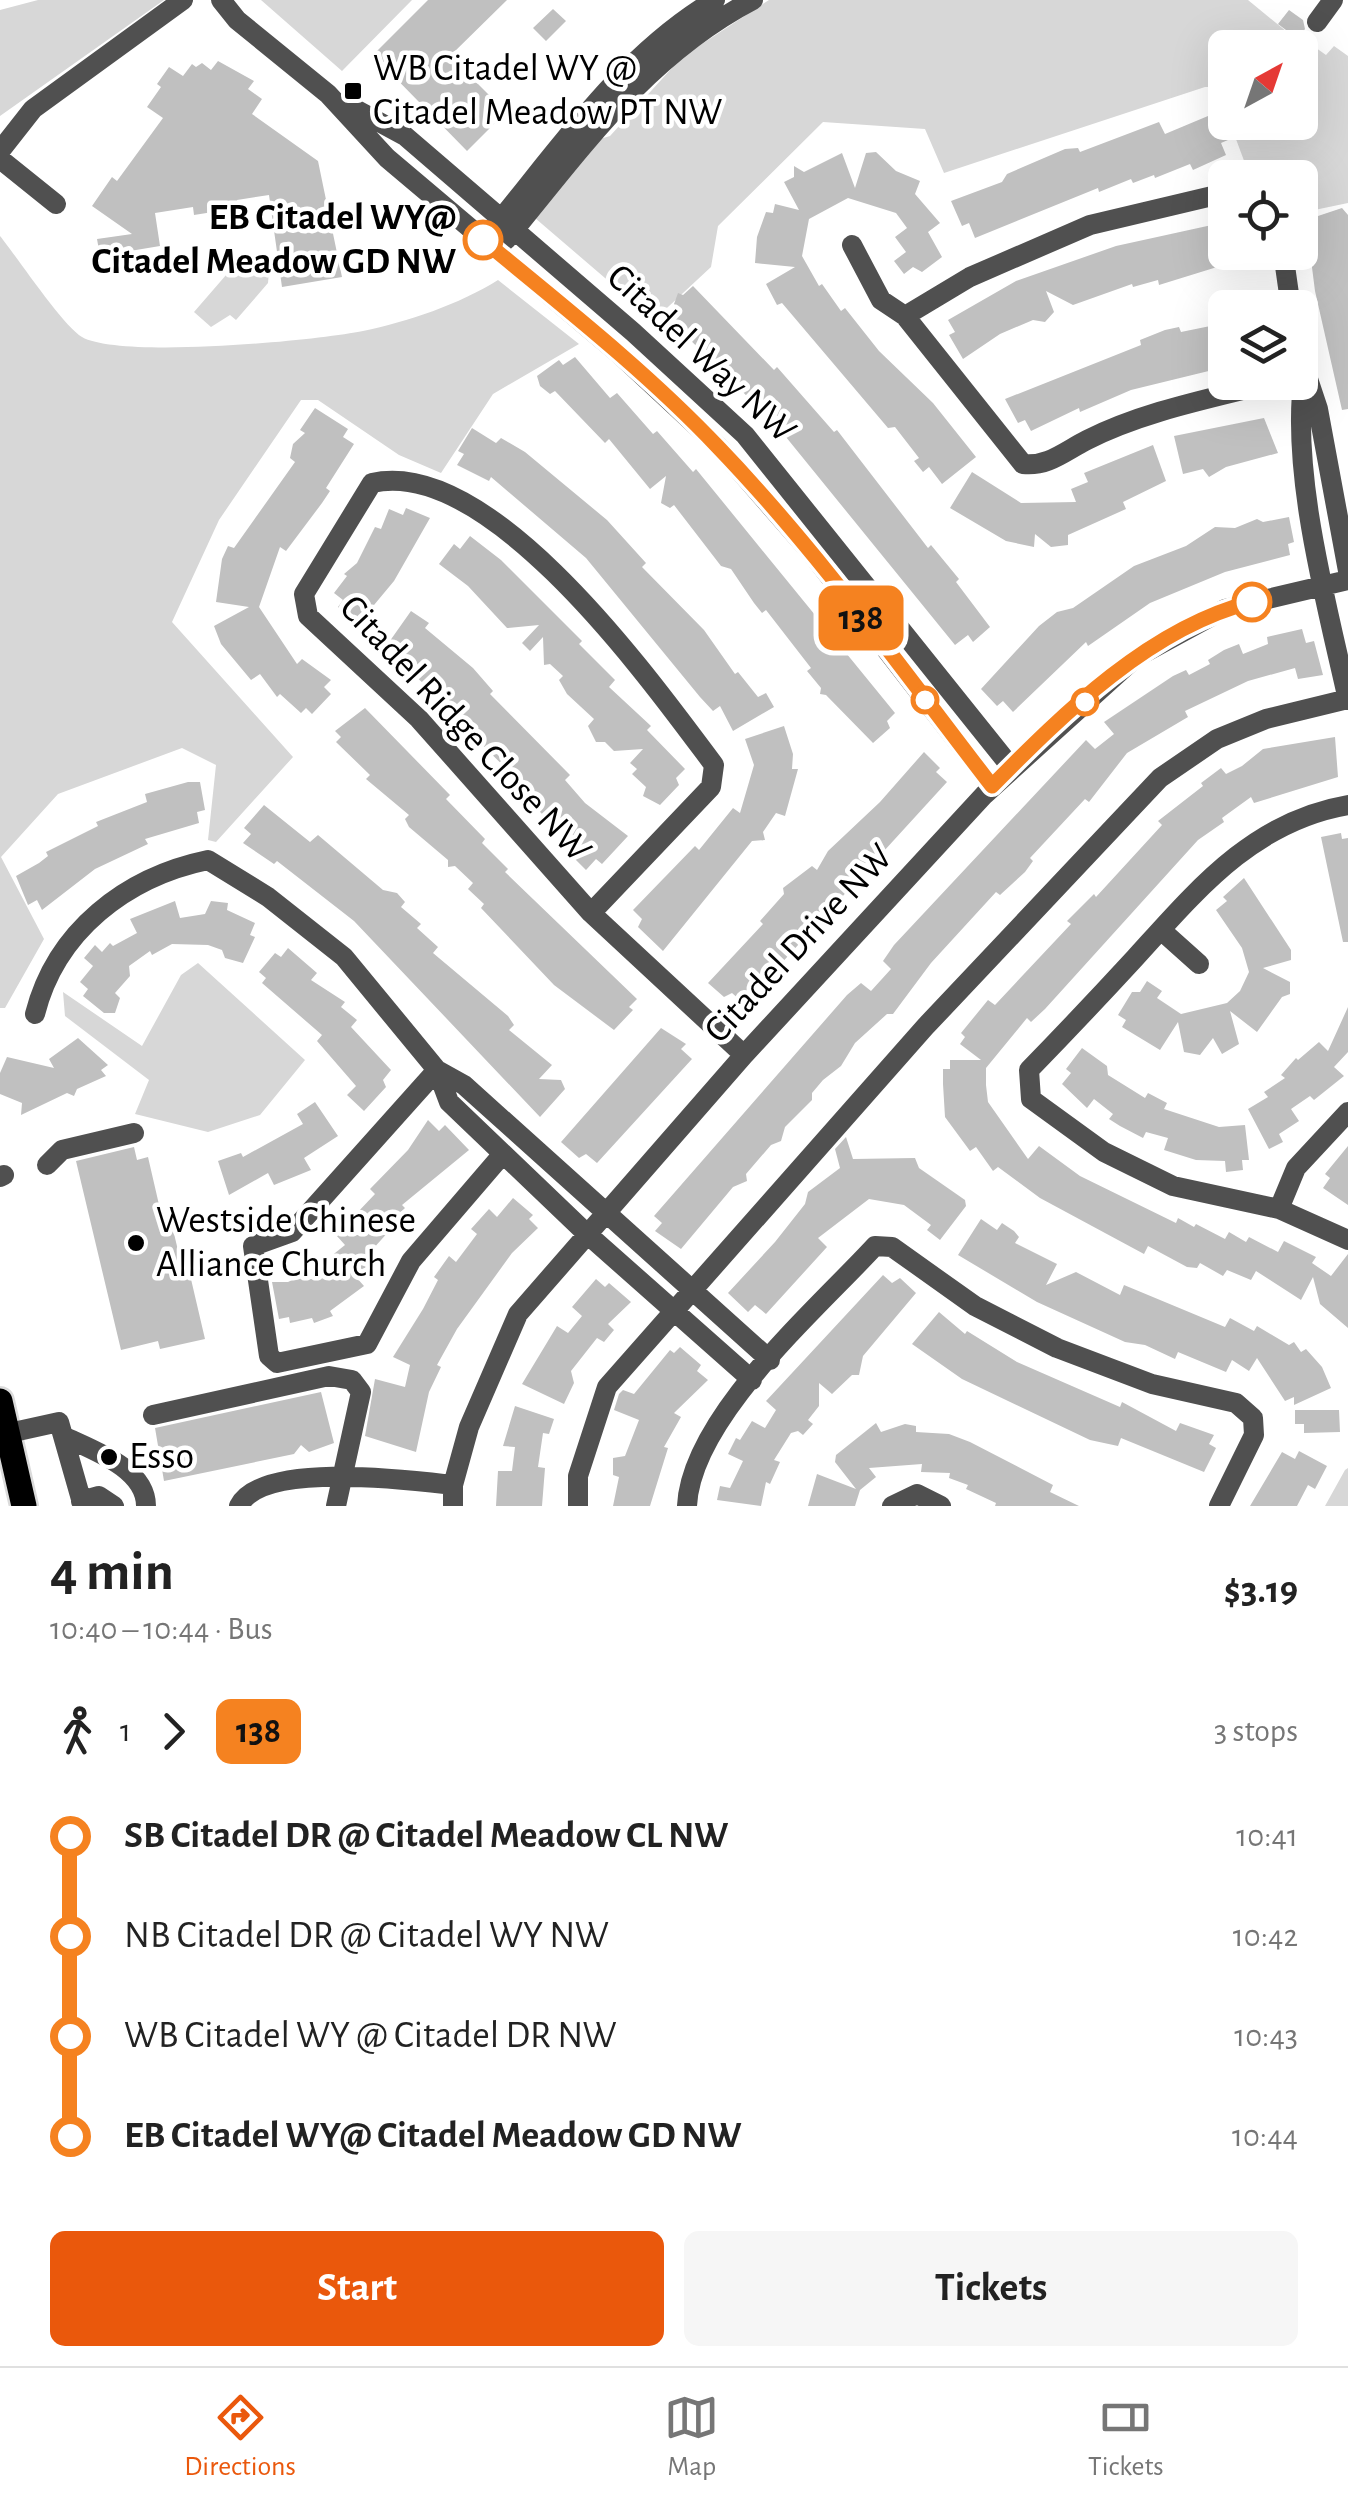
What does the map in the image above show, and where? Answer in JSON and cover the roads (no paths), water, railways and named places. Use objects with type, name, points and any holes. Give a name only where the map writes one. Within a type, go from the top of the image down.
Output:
[{"type":"main road","points":[[0,1401],[4,1434],[24,1506]]},
{"type":"street","points":[[0,151],[33,109],[182,0]]},
{"type":"street","name":"Citadel Way NW","points":[[221,0],[236,20],[328,94],[387,158],[617,352],[718,446],[813,555],[992,786]]},
{"type":"street","points":[[490,246],[612,85],[677,26],[716,0]]},
{"type":"street","points":[[506,226],[686,39],[753,0]]},
{"type":"street","points":[[1317,22],[1333,0]]},
{"type":"street","name":"Citadel Way NW","points":[[328,94],[405,136],[633,332],[745,435],[1011,768]]},
{"type":"street","points":[[0,159],[56,204]]},
{"type":"street","points":[[905,316],[970,277],[1090,225],[1208,196]]},
{"type":"street","points":[[852,245],[881,300],[905,316],[1023,464],[1040,466],[1091,438],[1208,399]]},
{"type":"street","points":[[617,352],[633,332]]},
{"type":"street","points":[[578,1506],[578,1476],[606,1387],[924,1027],[1160,778],[1217,739],[1266,719],[1348,700],[1323,584],[1299,400]]},
{"type":"street","points":[[1314,400],[1348,571]]},
{"type":"street","name":"Citadel Ridge Close NW","points":[[591,913],[711,787],[714,765],[631,655],[543,561],[483,513],[397,478],[372,484],[304,594],[308,616],[419,719],[591,913],[744,1055]]},
{"type":"street","points":[[813,555],[832,541]]},
{"type":"street","name":"Citadel Drive NW","points":[[453,1495],[469,1427],[518,1314],[744,1055],[992,786],[1135,658],[1225,609],[1348,580]]},
{"type":"street","points":[[1348,805],[1321,810],[1248,844],[1201,883],[1029,1070],[1032,1099],[1104,1152],[1173,1186],[1279,1209],[1348,1240]]},
{"type":"street","points":[[35,1014],[41,989],[69,937],[113,900],[178,866],[208,860],[268,897],[344,957],[437,1070],[448,1102],[586,1233],[752,1380]]},
{"type":"street","points":[[1161,930],[1199,964]]},
{"type":"street","points":[[437,1070],[464,1085],[770,1360]]},
{"type":"street","points":[[437,1070],[292,1232],[253,1246],[270,1356],[277,1363],[367,1344],[411,1261],[502,1154]]},
{"type":"street","points":[[1279,1209],[1296,1168],[1348,1112]]},
{"type":"street","points":[[48,1164],[62,1150],[134,1133]]},
{"type":"street","points":[[686,1506],[688,1482],[712,1426],[875,1246],[892,1248],[975,1306],[1057,1348],[1152,1384],[1236,1403],[1253,1418],[1254,1435],[1219,1506]]},
{"type":"street","points":[[153,1415],[329,1376],[352,1380],[361,1392],[336,1506]]},
{"type":"street","points":[[4,1434],[59,1422],[82,1503],[99,1496],[114,1506]]},
{"type":"street","points":[[63,1436],[124,1469],[146,1493],[146,1506]]},
{"type":"street","points":[[238,1506],[256,1489],[342,1474],[453,1495]]},
{"type":"street","points":[[892,1506],[917,1494],[941,1506]]},
{"type":"place","name":"WB Citadel WY @ Citadel Meadow PT NW","points":[[353,91]]},
{"type":"place","name":"EB Citadel WY@ Citadel Meadow GD NW","points":[[483,240]]},
{"type":"place","name":"Westside Chinese Alliance Church","points":[[136,1243]]},
{"type":"place","name":"Esso","points":[[109,1457]]}]
